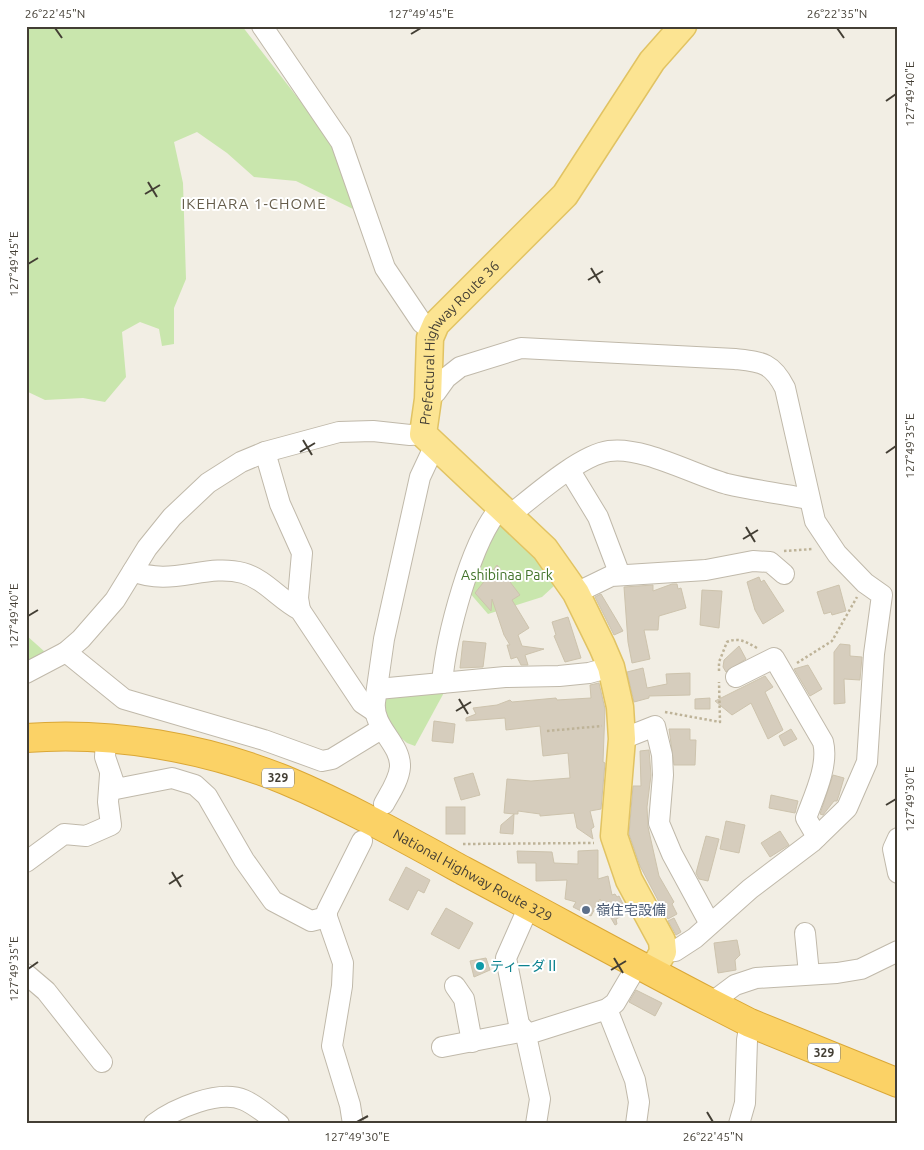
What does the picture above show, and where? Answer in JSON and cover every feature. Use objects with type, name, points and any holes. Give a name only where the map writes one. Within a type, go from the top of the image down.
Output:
[{"type":"highway","name":"National Highway Route 329","points":[[26,738],[77,737],[106,739],[201,753],[243,765],[286,781],[365,818],[530,906],[651,962],[711,1003],[750,1022],[898,1083]]},
{"type":"main road","name":"Prefectural Highway Route 36","points":[[651,962],[656,928],[629,880],[616,841],[621,732],[620,707],[611,667],[576,593],[545,548],[429,440],[430,338],[432,331],[448,312],[565,195],[652,60],[682,26]]},
{"type":"street","points":[[262,26],[341,142],[385,268],[422,323],[432,331]]},
{"type":"street","points":[[428,399],[436,392],[446,378],[460,366],[521,348],[735,359],[758,362],[770,366],[778,374],[784,388],[815,521],[837,554],[865,583],[882,595],[882,607],[874,654],[867,762],[847,808],[817,837],[682,947],[651,962],[616,1003],[608,1009],[525,1033],[442,1047]]},
{"type":"street","points":[[26,673],[66,652],[115,600],[172,517],[208,483],[241,462],[265,452],[339,432],[373,431],[410,435],[429,440],[384,638],[378,689],[377,720],[332,759],[322,761],[264,740],[124,699],[66,652]]},
{"type":"street","points":[[442,683],[451,631],[462,590],[483,534],[492,516],[506,511],[598,454],[610,451],[624,451],[685,467],[726,483],[802,498],[808,496]]},
{"type":"street","points":[[265,452],[280,504],[302,553],[298,598],[300,610],[362,702],[377,720],[395,750],[400,767],[397,779],[384,804]]},
{"type":"street","points":[[570,471],[598,517],[620,575]]},
{"type":"street","points":[[576,593],[604,579],[620,575],[706,570],[753,560],[770,562],[784,574]]},
{"type":"street","points":[[133,572],[148,578],[224,569],[244,573],[260,581],[288,604],[300,610]]},
{"type":"street","points":[[736,678],[774,658],[823,742],[825,750],[821,770],[806,818],[817,837]]},
{"type":"street","points":[[378,689],[505,677],[559,676],[611,667]]},
{"type":"street","points":[[621,732],[655,726],[662,755],[663,775],[659,823],[672,854],[710,924]]},
{"type":"street","points":[[106,739],[105,757],[116,789],[172,778],[195,786],[207,796],[244,860],[273,900],[311,921],[327,917]]},
{"type":"street","points":[[26,862],[64,834],[86,836],[111,824],[108,802],[110,775]]},
{"type":"street","points":[[898,838],[893,849],[898,873]]},
{"type":"street","points":[[352,1124],[350,1105],[332,1046],[342,986],[343,963],[327,917],[327,910],[362,840]]},
{"type":"street","points":[[530,906],[506,958],[519,1024],[525,1033],[540,1100],[536,1124]]},
{"type":"street","points":[[805,933],[809,974]]},
{"type":"street","points":[[711,1003],[735,985],[756,978],[837,973],[861,969],[898,951]]},
{"type":"street","points":[[26,974],[46,991],[102,1062]]},
{"type":"street","points":[[455,986],[464,999],[472,1042]]},
{"type":"street","points":[[608,1009],[635,1080],[639,1102],[636,1124]]},
{"type":"street","points":[[739,1124],[745,1102],[747,1040],[750,1022]]},
{"type":"street","points":[[154,1124],[176,1110],[223,1096],[243,1100],[279,1124]]},
{"type":"path","points":[[784,551],[812,549],[834,556],[837,554]]},
{"type":"path","points":[[547,731],[621,732]]},
{"type":"path","points":[[463,844],[525,845],[616,841]]},
{"type":"green space","points":[[26,26],[242,26],[332,142],[353,209],[296,181],[254,177],[227,153],[197,132],[174,142],[183,183],[186,279],[174,308],[174,344],[162,346],[159,329],[140,322],[122,332],[126,377],[105,402],[83,398],[45,400],[26,391]]},
{"type":"green space","name":"Ashibinaa Park","points":[[498,520],[534,557],[554,586],[542,597],[488,614],[468,591]]},
{"type":"green space","points":[[26,635],[45,652],[26,662]]},
{"type":"green space","points":[[447,687],[415,746],[407,743],[387,726],[383,692]]},
{"type":"building","points":[[497,565],[520,595],[512,600],[529,628],[518,635],[522,646],[544,649],[525,655],[528,665],[521,665],[517,657],[511,659],[507,645],[510,645],[504,635],[492,599],[491,611],[475,593]]},
{"type":"building","points":[[759,577],[761,582],[764,580],[784,611],[763,624],[755,610],[747,582]]},
{"type":"building","points":[[677,584],[678,589],[681,588],[686,608],[659,616],[658,630],[644,630],[650,659],[632,663],[628,642],[624,587],[653,585],[653,591]]},
{"type":"building","points":[[839,585],[846,611],[832,615],[831,612],[824,614],[817,592]]},
{"type":"building","points":[[702,590],[722,591],[719,628],[700,625]]},
{"type":"building","points":[[601,594],[623,631],[614,635],[595,597]]},
{"type":"building","points":[[568,617],[581,658],[565,662],[554,636],[556,635],[552,622]]},
{"type":"building","points":[[463,641],[486,643],[483,667],[460,668]]},
{"type":"building","points":[[840,644],[850,645],[850,656],[862,657],[860,680],[844,679],[845,703],[834,704],[834,652]]},
{"type":"building","points":[[739,646],[746,659],[726,672],[723,667],[724,660]]},
{"type":"building","points":[[808,665],[822,689],[810,696],[794,669]]},
{"type":"building","points":[[643,668],[647,688],[667,684],[666,674],[690,673],[690,695],[649,696],[649,698],[634,702],[627,672]]},
{"type":"building","points":[[765,676],[773,687],[765,692],[783,730],[768,739],[751,703],[732,715],[715,701]]},
{"type":"building","points":[[599,683],[605,709],[603,762],[605,763],[601,809],[590,811],[594,827],[591,829],[593,839],[577,828],[574,813],[540,816],[540,814],[518,811],[518,814],[504,813],[507,779],[531,781],[570,778],[568,753],[543,756],[540,726],[506,730],[505,718],[466,721],[466,718],[476,714],[473,708],[497,705],[510,700],[512,702],[556,698],[557,700],[591,698],[590,685]]},
{"type":"building","points":[[710,698],[710,709],[695,709],[695,699]]},
{"type":"building","points":[[434,721],[455,724],[453,743],[432,741]]},
{"type":"building","points":[[669,729],[690,729],[690,740],[696,740],[695,765],[674,765]]},
{"type":"building","points":[[791,729],[797,739],[784,746],[779,736]]},
{"type":"building","points":[[649,750],[651,775],[647,807],[648,827],[659,876],[674,902],[672,904],[677,914],[668,919],[640,866],[629,834],[633,786],[641,786],[640,751]]},
{"type":"building","points":[[473,773],[480,795],[461,800],[454,778]]},
{"type":"building","points":[[833,775],[844,778],[837,801],[834,801],[823,815],[820,814]]},
{"type":"building","points":[[771,795],[798,801],[795,813],[769,808]]},
{"type":"building","points":[[446,807],[465,807],[465,834],[446,834]]},
{"type":"building","points":[[514,814],[513,834],[500,833],[501,825]]},
{"type":"building","points":[[726,821],[745,825],[739,853],[720,849]]},
{"type":"building","points":[[780,831],[789,845],[770,857],[761,843]]},
{"type":"building","points":[[706,836],[719,839],[708,881],[699,879],[696,873]]},
{"type":"building","points":[[598,850],[598,879],[608,876],[612,895],[619,896],[626,910],[622,912],[624,915],[616,919],[617,924],[615,925],[600,899],[591,916],[573,907],[576,902],[565,899],[567,880],[536,881],[536,863],[518,863],[517,851],[552,852],[554,863],[578,864],[578,851]]},
{"type":"building","points":[[406,867],[430,880],[424,893],[418,890],[408,910],[389,900]]},
{"type":"building","points":[[446,908],[473,923],[459,949],[431,934]]},
{"type":"building","points":[[674,918],[681,932],[676,935],[668,921]]},
{"type":"building","points":[[737,940],[740,955],[735,960],[736,970],[718,973],[714,943]]},
{"type":"building","name":"ティーダⅡ","points":[[486,958],[490,970],[474,977],[470,961]]},
{"type":"building","points":[[636,990],[662,1003],[655,1016],[629,1002]]},
{"type":"place","name":"嶺住宅設備","points":[[586,910]]},
{"type":"place","name":"ティーダⅡ","points":[[480,966]]},
{"type":"district","name":"IKEHARA 1-CHOME","points":[[254,204]]}]
